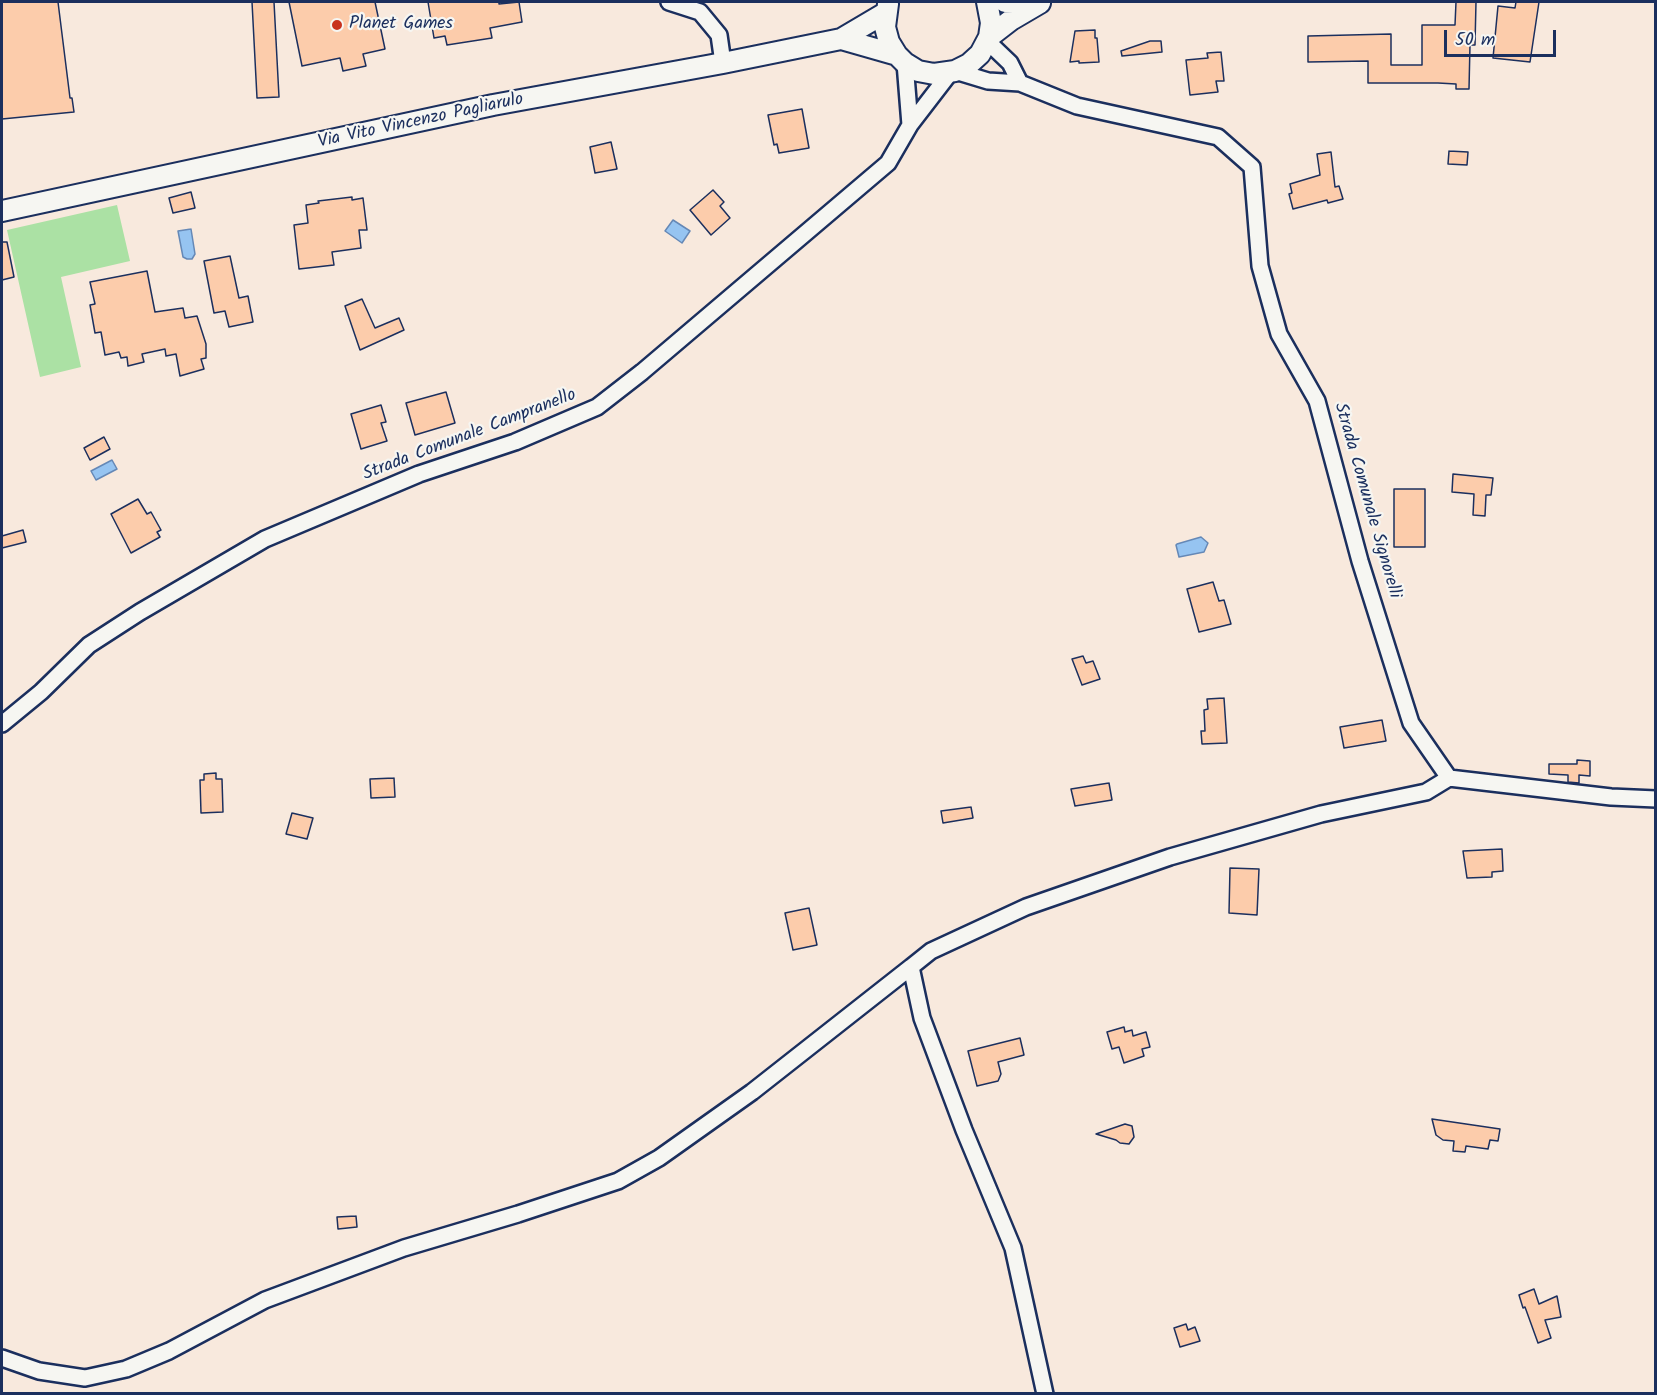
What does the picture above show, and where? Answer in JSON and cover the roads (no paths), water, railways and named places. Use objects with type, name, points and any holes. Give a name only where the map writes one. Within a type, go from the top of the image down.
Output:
[{"type":"street","points":[[669,2],[700,12],[719,35],[723,63]]},
{"type":"street","points":[[953,72],[969,64],[980,54],[988,39],[991,23],[987,2]]},
{"type":"street","points":[[1005,2],[1042,2]]},
{"type":"street","points":[[988,39],[1011,20],[1042,2]]},
{"type":"street","points":[[887,7],[885,27],[889,42],[901,59],[910,125]]},
{"type":"street","name":"Via Vito Vincenzo Pagliarulo","points":[[2,211],[493,105],[841,39],[887,7]]},
{"type":"street","name":"Via Vito Vincenzo Pagliarulo","points":[[841,39],[901,59],[918,71],[934,74],[953,72]]},
{"type":"street","points":[[988,39],[1010,63],[1020,83]]},
{"type":"street","name":"Strada Comunale Signorelli","points":[[953,72],[988,81],[1020,83],[1077,106],[1218,137],[1252,167],[1260,266],[1279,334],[1317,401],[1360,561],[1411,723],[1449,778]]},
{"type":"street","name":"Strada Comunale Campranello","points":[[2,724],[41,692],[89,645],[140,612],[265,539],[419,474],[515,442],[597,407],[642,372],[888,163],[910,125],[953,72]]},
{"type":"street","points":[[2,1358],[39,1371],[85,1378],[126,1369],[169,1351],[265,1300],[404,1248],[618,1181],[659,1158],[752,1092],[931,951],[1026,907],[1192,851],[1321,814],[1426,792],[1449,778],[1611,797],[1656,799]]},
{"type":"street","points":[[911,967],[922,1018],[964,1130],[1013,1248],[1045,1394]]},
{"type":"water","points":[[673,220],[690,231],[682,243],[665,231]]},
{"type":"water","points":[[191,229],[195,254],[192,259],[187,259],[183,257],[178,231]]},
{"type":"water","points":[[112,460],[117,469],[96,480],[91,471]]},
{"type":"water","points":[[1201,537],[1208,543],[1204,552],[1179,557],[1177,544]]},
{"type":"place","name":"Planet Games","points":[[337,25]]}]
